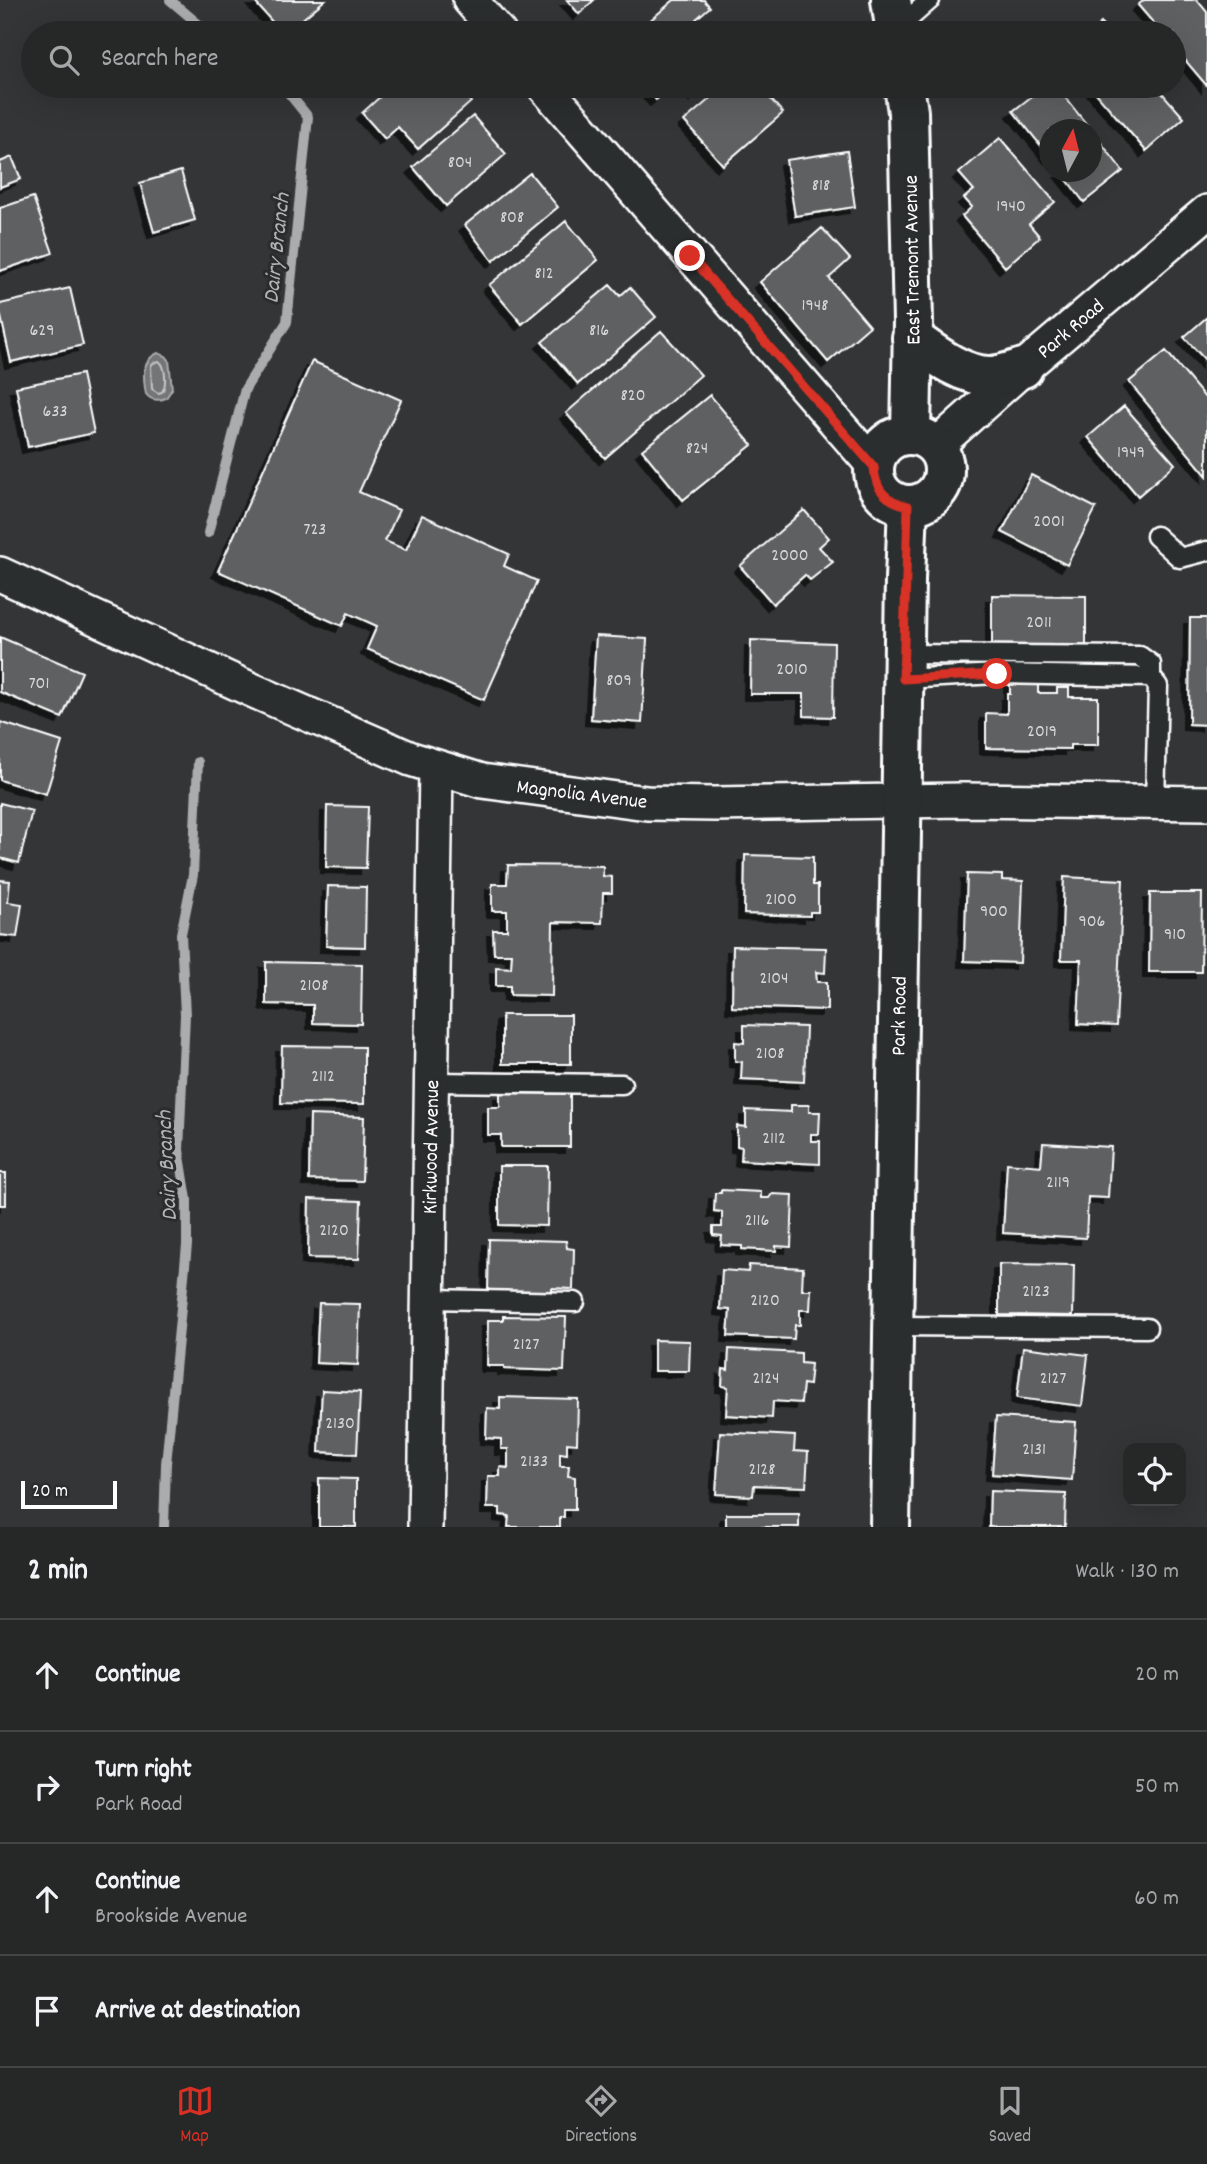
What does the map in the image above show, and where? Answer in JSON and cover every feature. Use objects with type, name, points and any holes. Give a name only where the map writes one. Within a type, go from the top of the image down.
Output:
[{"type":"street","points":[[470,0],[488,21]]},
{"type":"street","points":[[554,98],[874,467],[874,478],[886,498],[908,506],[933,496],[944,472],[942,459],[923,441]]},
{"type":"street","name":"East Tremont Avenue","points":[[906,98],[912,338],[923,441]]},
{"type":"street","name":"Park Road","points":[[874,467],[877,454],[886,443],[898,437],[923,441],[1023,368],[1207,212]]},
{"type":"street","points":[[912,338],[935,355],[968,371],[991,376],[1023,368]]},
{"type":"street","name":"Park Road","points":[[890,1527],[903,666],[908,506]]},
{"type":"street","name":"Magnolia Avenue","points":[[0,574],[252,690],[411,759],[482,781],[629,802],[715,804],[963,800],[1207,803]]},
{"type":"street","name":"Kirkwood Avenue","points":[[425,1527],[436,767]]},
{"type":"lane","points":[[895,21],[930,0]]},
{"type":"lane","points":[[1156,536],[1180,558],[1207,551]]},
{"type":"lane","points":[[903,666],[1140,656],[1151,664],[1151,677],[1158,686],[1155,803]]},
{"type":"lane","points":[[903,666],[997,674],[1151,677]]},
{"type":"lane","points":[[431,1082],[621,1084]]},
{"type":"lane","points":[[428,1299],[575,1302]]},
{"type":"lane","points":[[893,1326],[1147,1328]]},
{"type":"water","points":[[158,353],[169,360],[172,389],[166,398],[157,400],[146,394],[144,376],[149,360]]},
{"type":"building","points":[[253,0],[325,0],[300,21],[271,21]]},
{"type":"building","points":[[567,0],[594,0],[579,14]]},
{"type":"building","points":[[674,0],[704,0],[710,7],[696,19],[698,21],[649,21]]},
{"type":"building","points":[[1144,0],[1197,0],[1207,12],[1207,86],[1186,61],[1186,21],[1152,21],[1138,5]]},
{"type":"building","points":[[379,98],[468,98],[471,102],[418,149],[398,127],[385,139],[362,113]]},
{"type":"building","points":[[711,98],[770,98],[783,113],[723,165],[684,121]]},
{"type":"building","points":[[1030,98],[1066,98],[1082,119],[1039,119],[1039,143],[1013,111]]},
{"type":"building","points":[[1100,98],[1166,98],[1184,118],[1146,151]]},
{"type":"building","points":[[473,116],[506,154],[446,206],[413,167]]},
{"type":"building","points":[[1000,138],[1055,202],[1029,224],[1040,237],[1005,267],[962,216],[972,207],[964,198],[974,190],[959,173]]},
{"type":"building","points":[[1102,144],[1123,171],[1084,202],[1069,182],[1102,182]]},
{"type":"building","points":[[847,151],[855,207],[795,216],[786,160]]},
{"type":"building","points":[[12,157],[21,179],[0,187],[0,162]]},
{"type":"building","points":[[181,171],[195,220],[154,232],[140,183]]},
{"type":"building","points":[[530,173],[558,207],[493,261],[465,225]]},
{"type":"building","points":[[33,197],[53,253],[0,271],[0,208]]},
{"type":"building","points":[[566,221],[598,260],[522,324],[489,285]]},
{"type":"building","points":[[822,228],[850,259],[829,278],[870,326],[828,362],[760,282]]},
{"type":"building","points":[[610,285],[620,296],[630,287],[656,317],[578,384],[542,342]]},
{"type":"building","points":[[70,288],[83,345],[11,362],[0,304]]},
{"type":"building","points":[[1207,317],[1207,362],[1184,337]]},
{"type":"building","points":[[661,331],[701,375],[605,458],[566,413]]},
{"type":"building","points":[[1166,351],[1207,400],[1207,476],[1129,382]]},
{"type":"building","points":[[312,361],[401,400],[359,492],[399,510],[385,541],[406,550],[422,515],[509,554],[504,566],[537,581],[484,700],[367,649],[377,626],[348,613],[342,626],[218,571]]},
{"type":"building","points":[[82,374],[94,433],[28,447],[16,387]]},
{"type":"building","points":[[710,395],[752,445],[683,500],[642,450]]},
{"type":"building","points":[[1124,406],[1175,464],[1138,496],[1088,437]]},
{"type":"building","points":[[1031,475],[1096,508],[1067,565],[1002,532]]},
{"type":"building","points":[[804,510],[829,538],[819,547],[833,562],[810,580],[805,575],[773,604],[740,566]]},
{"type":"building","points":[[992,595],[1086,596],[1086,646],[992,646]]},
{"type":"building","points":[[1190,618],[1207,618],[1207,725],[1189,724]]},
{"type":"building","points":[[596,636],[647,639],[642,723],[591,719]]},
{"type":"building","points":[[0,637],[82,672],[62,718],[0,692]]},
{"type":"building","points":[[751,640],[834,643],[833,717],[804,716],[804,694],[750,694]]},
{"type":"building","points":[[1010,680],[1038,681],[1038,693],[1057,693],[1057,688],[1069,688],[1069,697],[1098,697],[1098,745],[1070,745],[1070,749],[986,748],[986,713],[1007,714]]},
{"type":"building","points":[[0,722],[62,742],[46,794],[0,780]]},
{"type":"building","points":[[0,803],[32,811],[19,863],[0,858]]},
{"type":"building","points":[[327,806],[368,807],[366,868],[326,867]]},
{"type":"building","points":[[745,855],[813,857],[813,885],[818,885],[818,912],[810,912],[810,916],[744,914]]},
{"type":"building","points":[[508,865],[603,866],[603,876],[612,877],[612,893],[603,893],[602,923],[553,922],[552,996],[510,995],[510,986],[496,986],[496,967],[511,968],[512,954],[494,954],[493,930],[507,930],[507,911],[492,911],[492,884],[507,884]]},
{"type":"building","points":[[967,874],[1002,875],[1002,880],[1023,881],[1020,963],[964,961]]},
{"type":"building","points":[[1064,877],[1123,880],[1116,1026],[1078,1024],[1081,960],[1061,960]]},
{"type":"building","points":[[0,880],[10,881],[8,902],[22,904],[17,937],[0,935]]},
{"type":"building","points":[[328,886],[366,887],[365,947],[326,946]]},
{"type":"building","points":[[1150,893],[1202,893],[1201,972],[1149,972]]},
{"type":"building","points":[[733,946],[826,948],[825,973],[816,972],[817,982],[827,982],[827,1010],[732,1007]]},
{"type":"building","points":[[266,962],[362,964],[361,1024],[313,1023],[313,1005],[266,1004]]},
{"type":"building","points":[[502,1015],[571,1015],[571,1064],[502,1064]]},
{"type":"building","points":[[744,1025],[806,1027],[804,1082],[741,1079],[742,1062],[735,1061],[735,1042],[744,1043]]},
{"type":"building","points":[[282,1046],[364,1047],[364,1104],[281,1103]]},
{"type":"building","points":[[500,1093],[570,1094],[570,1147],[501,1147],[501,1135],[488,1135],[488,1107],[500,1107]]},
{"type":"building","points":[[791,1105],[809,1105],[809,1112],[820,1112],[819,1134],[811,1134],[811,1141],[820,1141],[820,1164],[741,1160],[742,1147],[737,1146],[737,1126],[746,1127],[746,1110],[791,1112]]},
{"type":"building","points":[[310,1115],[364,1117],[362,1181],[309,1180]]},
{"type":"building","points":[[1043,1143],[1111,1147],[1108,1198],[1088,1197],[1086,1238],[1003,1233],[1007,1163],[1041,1166]]},
{"type":"building","points":[[499,1166],[548,1166],[547,1226],[499,1225]]},
{"type":"building","points":[[0,1173],[6,1173],[6,1205],[0,1205]]},
{"type":"building","points":[[721,1190],[761,1192],[761,1198],[769,1198],[772,1194],[793,1195],[791,1247],[776,1246],[776,1251],[721,1245],[722,1236],[713,1235],[713,1227],[722,1227],[722,1212],[714,1211],[715,1193],[721,1193]]},
{"type":"building","points":[[309,1199],[361,1201],[359,1259],[308,1258]]},
{"type":"building","points":[[489,1239],[566,1241],[567,1248],[574,1249],[573,1289],[552,1288],[552,1293],[488,1291]]},
{"type":"building","points":[[999,1264],[1074,1265],[1073,1316],[999,1315]]},
{"type":"building","points":[[749,1265],[803,1268],[802,1290],[811,1290],[810,1310],[800,1310],[800,1325],[795,1325],[794,1339],[728,1336],[730,1310],[720,1309],[722,1270],[748,1272]]},
{"type":"building","points":[[319,1303],[360,1304],[358,1365],[316,1363]]},
{"type":"building","points":[[503,1316],[566,1317],[564,1371],[487,1366],[488,1320],[503,1320]]},
{"type":"building","points":[[654,1340],[690,1341],[689,1371],[654,1371]]},
{"type":"building","points":[[1023,1347],[1088,1355],[1082,1406],[1017,1398]]},
{"type":"building","points":[[729,1349],[801,1353],[801,1363],[811,1364],[809,1385],[803,1384],[801,1403],[773,1401],[772,1418],[726,1415],[728,1387],[722,1386],[723,1369],[728,1370]]},
{"type":"building","points":[[322,1390],[360,1392],[357,1454],[319,1452]]},
{"type":"building","points":[[500,1397],[578,1399],[577,1444],[567,1443],[567,1454],[560,1453],[560,1466],[569,1466],[568,1476],[575,1477],[575,1510],[564,1510],[564,1517],[560,1517],[560,1527],[508,1527],[509,1516],[500,1515],[500,1508],[487,1508],[488,1476],[500,1476],[500,1467],[508,1468],[508,1449],[501,1449],[501,1439],[486,1438],[487,1408],[500,1409]]},
{"type":"building","points":[[996,1417],[1076,1422],[1072,1480],[992,1474]]},
{"type":"building","points":[[720,1432],[795,1436],[794,1451],[808,1452],[806,1487],[754,1485],[753,1496],[716,1494]]},
{"type":"building","points":[[319,1478],[356,1479],[356,1527],[319,1527]]},
{"type":"building","points":[[990,1491],[1066,1494],[1065,1527],[989,1527]]},
{"type":"building","points":[[726,1514],[799,1514],[799,1527],[726,1527]]},
{"type":"waterway","name":"Dairy Branch","points":[[170,0],[195,21]]},
{"type":"waterway","name":"Dairy Branch","points":[[208,533],[245,389],[287,322],[308,117],[293,98]]},
{"type":"waterway","name":"Dairy Branch","points":[[164,1527],[166,1464],[187,1245],[187,1199],[179,1150],[185,1015],[181,934],[193,875],[198,762]]},
{"type":"route","points":[[690,256],[874,467],[874,478],[886,498],[908,506],[903,679],[997,674]]}]
